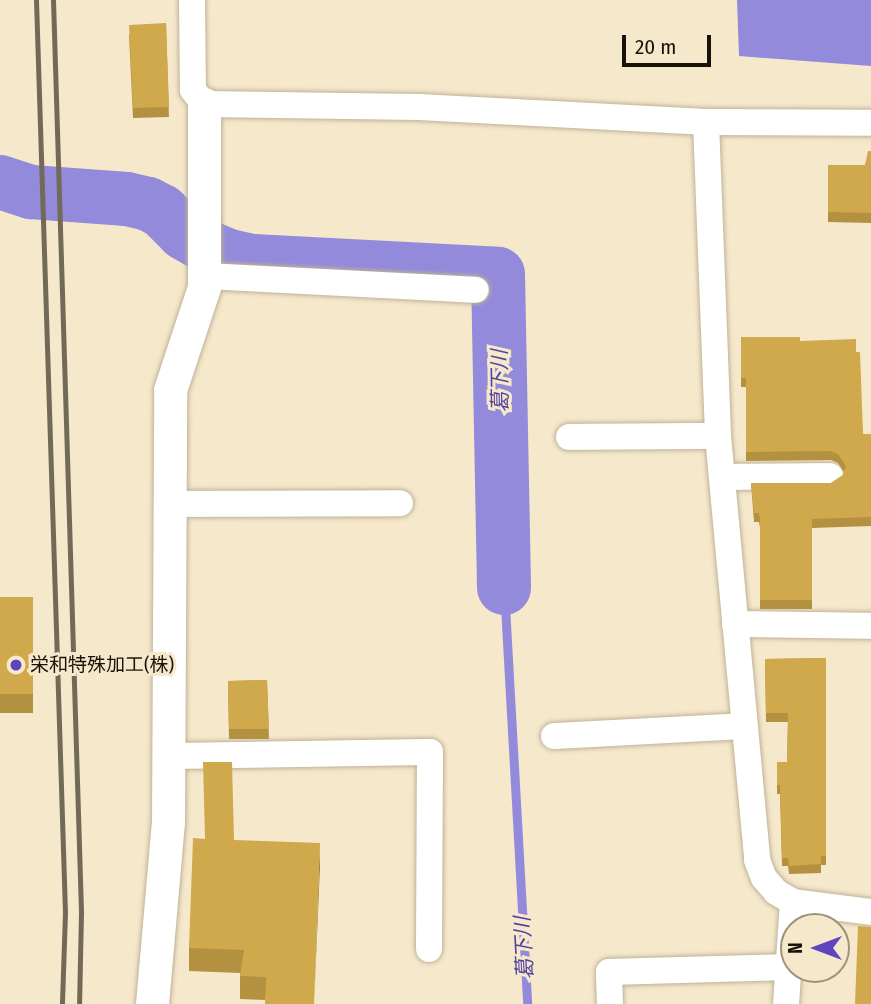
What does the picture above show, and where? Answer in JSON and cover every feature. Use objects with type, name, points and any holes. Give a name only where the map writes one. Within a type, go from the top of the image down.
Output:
[{"type":"street","points":[[152,1004],[165,875],[170,756],[170,390],[204,287],[204,104],[193,90],[192,0]]},
{"type":"street","points":[[204,104],[419,107],[706,122],[871,122]]},
{"type":"street","points":[[706,122],[718,436],[757,860],[764,878],[776,892],[793,902],[813,907],[871,912]]},
{"type":"street","points":[[204,276],[477,290]]},
{"type":"street","points":[[569,437],[718,436]]},
{"type":"street","points":[[722,477],[830,476]]},
{"type":"street","points":[[170,504],[400,503]]},
{"type":"street","points":[[735,624],[871,626]]},
{"type":"street","points":[[554,736],[744,726]]},
{"type":"street","points":[[170,756],[430,752],[429,949]]},
{"type":"street","points":[[792,913],[793,902]]},
{"type":"street","points":[[610,1004],[609,972],[780,967]]},
{"type":"street","points":[[786,1004],[788,983]]},
{"type":"shaded area","points":[[737,0],[871,0],[871,66],[739,56]]},
{"type":"building","points":[[166,23],[169,107],[133,108],[129,25]]},
{"type":"building","points":[[868,151],[871,151],[871,213],[828,212],[828,165],[865,165]]},
{"type":"building","points":[[741,337],[800,337],[800,341],[856,339],[856,352],[860,352],[863,434],[871,434],[871,517],[812,519],[812,600],[760,600],[760,519],[759,513],[754,513],[751,483],[831,483],[843,475],[846,466],[838,454],[831,451],[746,452],[746,378],[741,378]]},
{"type":"building","name":"栄和特殊加工(株)","points":[[0,597],[33,597],[33,694],[0,694]]},
{"type":"building","points":[[826,658],[826,856],[821,856],[821,864],[789,866],[788,858],[782,858],[780,785],[777,785],[777,762],[787,762],[788,713],[766,713],[765,659]]},
{"type":"building","points":[[267,680],[269,729],[229,729],[228,681]]},
{"type":"building","points":[[203,762],[232,762],[234,840],[320,843],[314,1004],[265,1004],[266,977],[240,976],[244,950],[189,948],[193,838],[205,839]]},
{"type":"building","points":[[858,926],[871,927],[871,1004],[855,1004]]},
{"type":"waterway","name":"葛下川","points":[[0,182],[31,192],[127,199],[148,204],[162,211],[184,233],[210,248],[229,256],[253,261],[498,274],[504,588]]},
{"type":"waterway","name":"葛下川","points":[[504,588],[527,1004]]},
{"type":"railway","points":[[36,0],[65,912],[62,1004]]},
{"type":"railway","points":[[53,0],[81,912],[79,1004]]},
{"type":"place","name":"栄和特殊加工(株)","points":[[16,665]]}]
